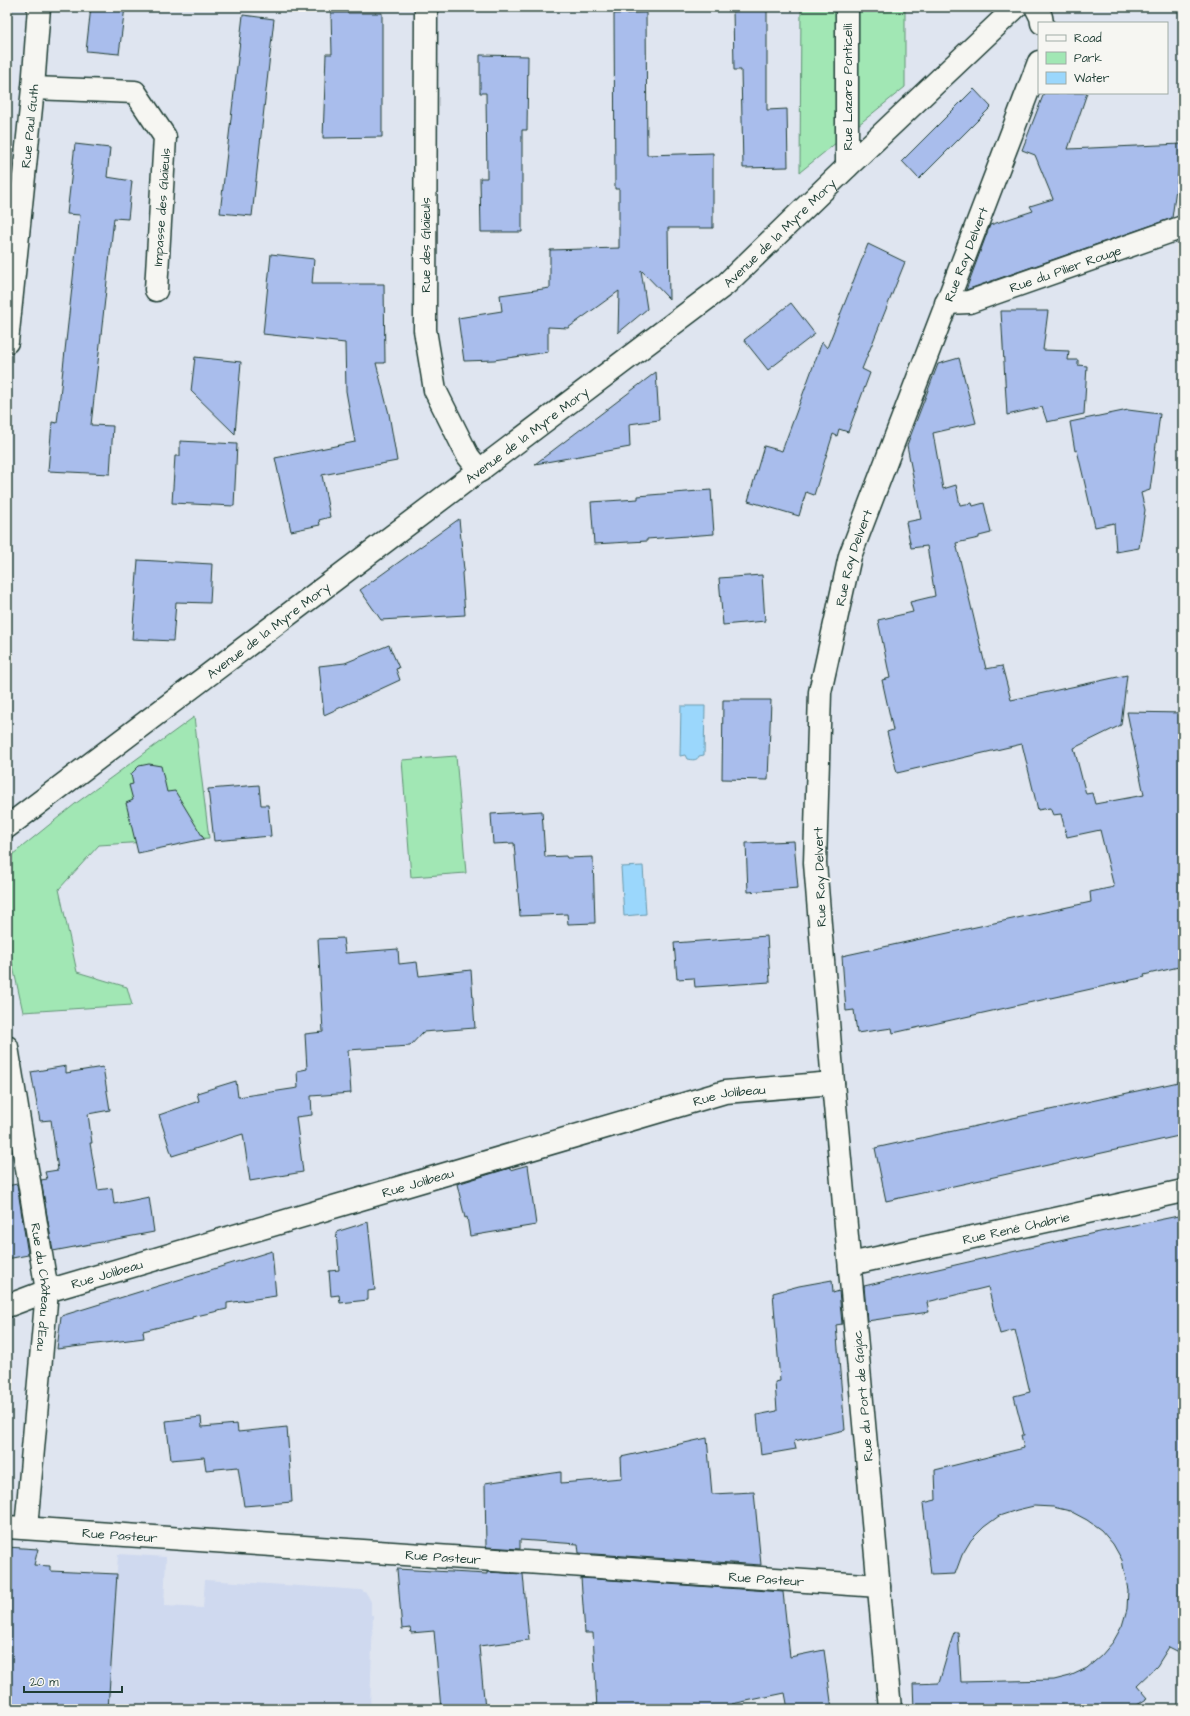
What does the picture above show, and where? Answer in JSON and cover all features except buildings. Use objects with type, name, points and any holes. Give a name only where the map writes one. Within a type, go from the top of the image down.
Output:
[{"type":"street","name":"Rue Paul Guth","points":[[7,342],[33,88],[39,7]]},
{"type":"street","name":"Rue des Glaïeuls","points":[[426,7],[425,330],[435,390],[468,456],[480,471]]},
{"type":"street","name":"Rue Lazare Ponticelli","points":[[847,7],[847,167]]},
{"type":"street","name":"Avenue de la Myre Mory","points":[[7,827],[726,284],[1016,7]]},
{"type":"street","points":[[1036,7],[1042,22]]},
{"type":"street","name":"Rue Ray Delvert","points":[[833,1083],[815,863],[820,692],[850,556],[1038,65]]},
{"type":"street","name":"Impasse des Glaïeuls","points":[[33,88],[135,92],[165,137],[156,290]]},
{"type":"street","name":"Rue du Pilier Rouge","points":[[946,303],[969,302],[1183,227]]},
{"type":"street","name":"Rue du Château d'Eau","points":[[7,1047],[47,1291],[16,1528]]},
{"type":"street","name":"Rue du Port de Gajac","points":[[833,1083],[890,1709]]},
{"type":"street","name":"Rue Jolibeau","points":[[7,1306],[47,1291],[725,1092],[833,1083]]},
{"type":"street","name":"Rue René Chabrie","points":[[850,1264],[1183,1191]]},
{"type":"street","name":"Rue Pasteur","points":[[16,1528],[879,1586]]},
{"type":"shaded area","points":[[118,1554],[166,1557],[164,1606],[203,1608],[205,1580],[361,1590],[367,1594],[371,1602],[371,1615],[373,1615],[370,1709],[108,1709]]},
{"type":"green space","points":[[801,7],[905,7],[905,87],[800,172]]},
{"type":"green space","points":[[194,717],[209,838],[99,845],[59,889],[77,972],[127,987],[132,1005],[23,1012],[7,939],[7,859],[75,804]]},
{"type":"green space","points":[[456,756],[466,873],[411,877],[402,760]]},
{"type":"water","points":[[681,706],[705,706],[704,755],[692,760],[687,759],[685,755],[680,756]]},
{"type":"water","points":[[643,866],[646,914],[624,916],[621,867]]}]
